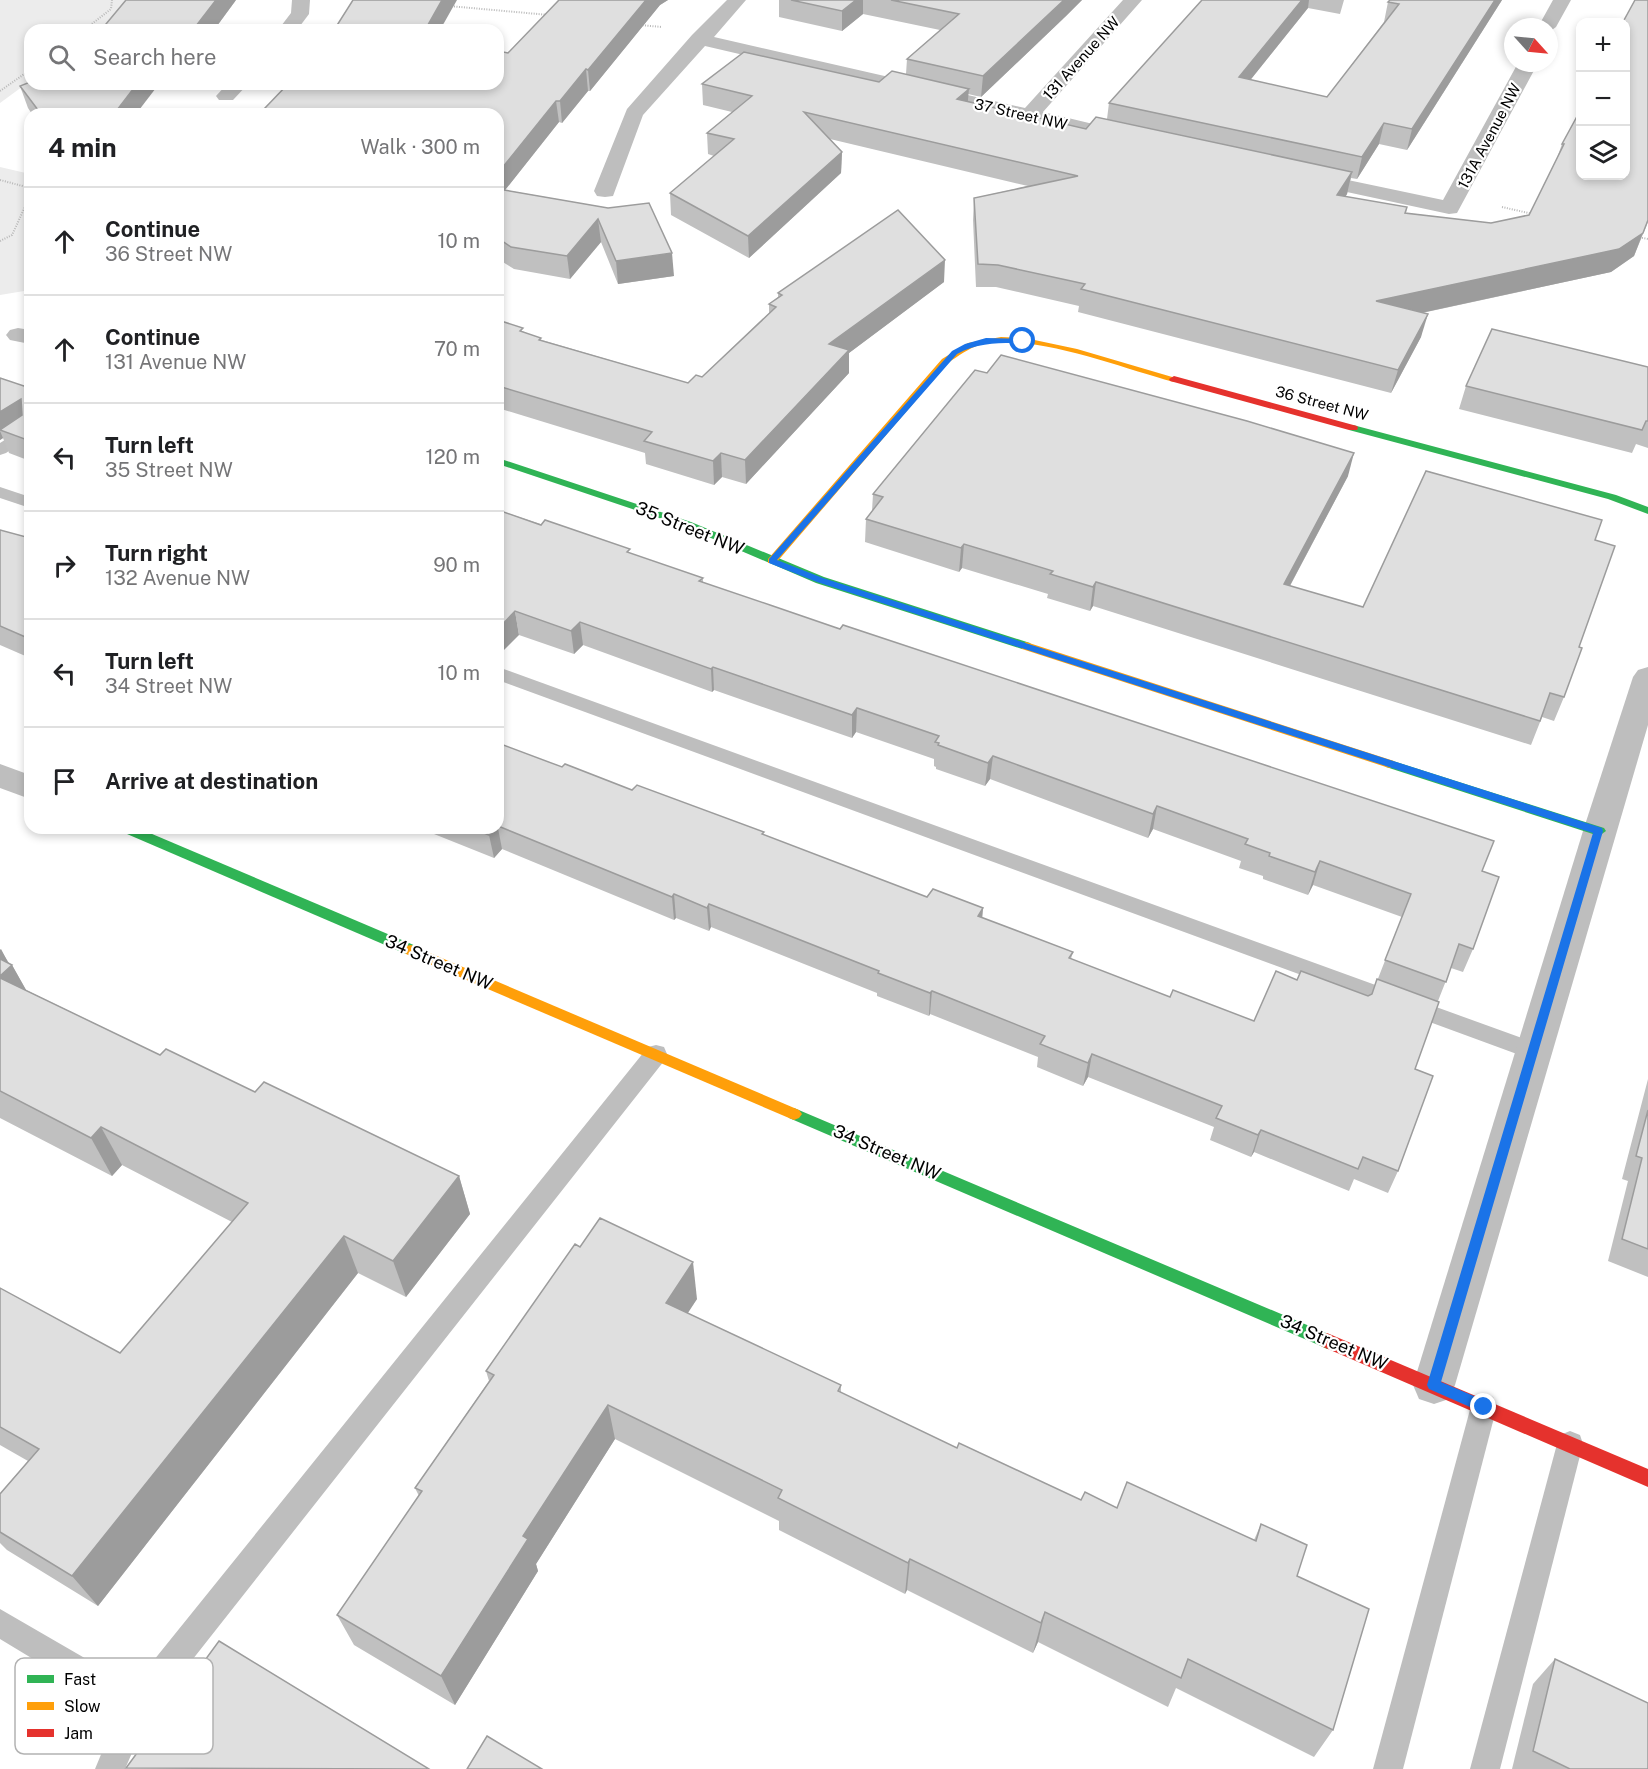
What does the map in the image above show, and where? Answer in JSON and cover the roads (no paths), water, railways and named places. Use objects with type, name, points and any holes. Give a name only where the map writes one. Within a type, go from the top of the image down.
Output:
[{"type":"street","points":[[292,24],[300,15],[302,0]]},
{"type":"street","points":[[605,191],[634,113],[699,39],[737,0]]},
{"type":"street","name":"131 Avenue NW","points":[[1029,116],[1133,0]]},
{"type":"street","points":[[1552,18],[1562,0]]},
{"type":"street","name":"37 Street NW","points":[[699,39],[1146,141]]},
{"type":"street","name":"131A Avenue NW","points":[[1286,172],[1449,208],[1523,72]]},
{"type":"street","name":"36 Street NW","points":[[772,561],[945,361],[968,345],[986,340],[1006,339],[1046,345],[1612,497],[1648,511]]},
{"type":"street","name":"35 Street NW","points":[[504,463],[678,521],[820,580],[1599,831]]},
{"type":"street","points":[[1434,1385],[1599,831],[1648,677]]},
{"type":"street","points":[[0,775],[24,785]]},
{"type":"street","name":"34 Street NW","points":[[139,834],[1648,1478]]},
{"type":"lane","points":[[0,450],[24,433]]},
{"type":"lane","points":[[0,492],[24,501]]},
{"type":"lane","points":[[504,675],[1533,1051]]},
{"type":"lane","points":[[174,1658],[656,1054]]},
{"type":"lane","points":[[1388,1769],[1484,1407]]},
{"type":"lane","points":[[1485,1769],[1570,1444]]},
{"type":"lane","points":[[0,1623],[58,1658]]},
{"type":"lane","points":[[110,1769],[116,1754]]}]
